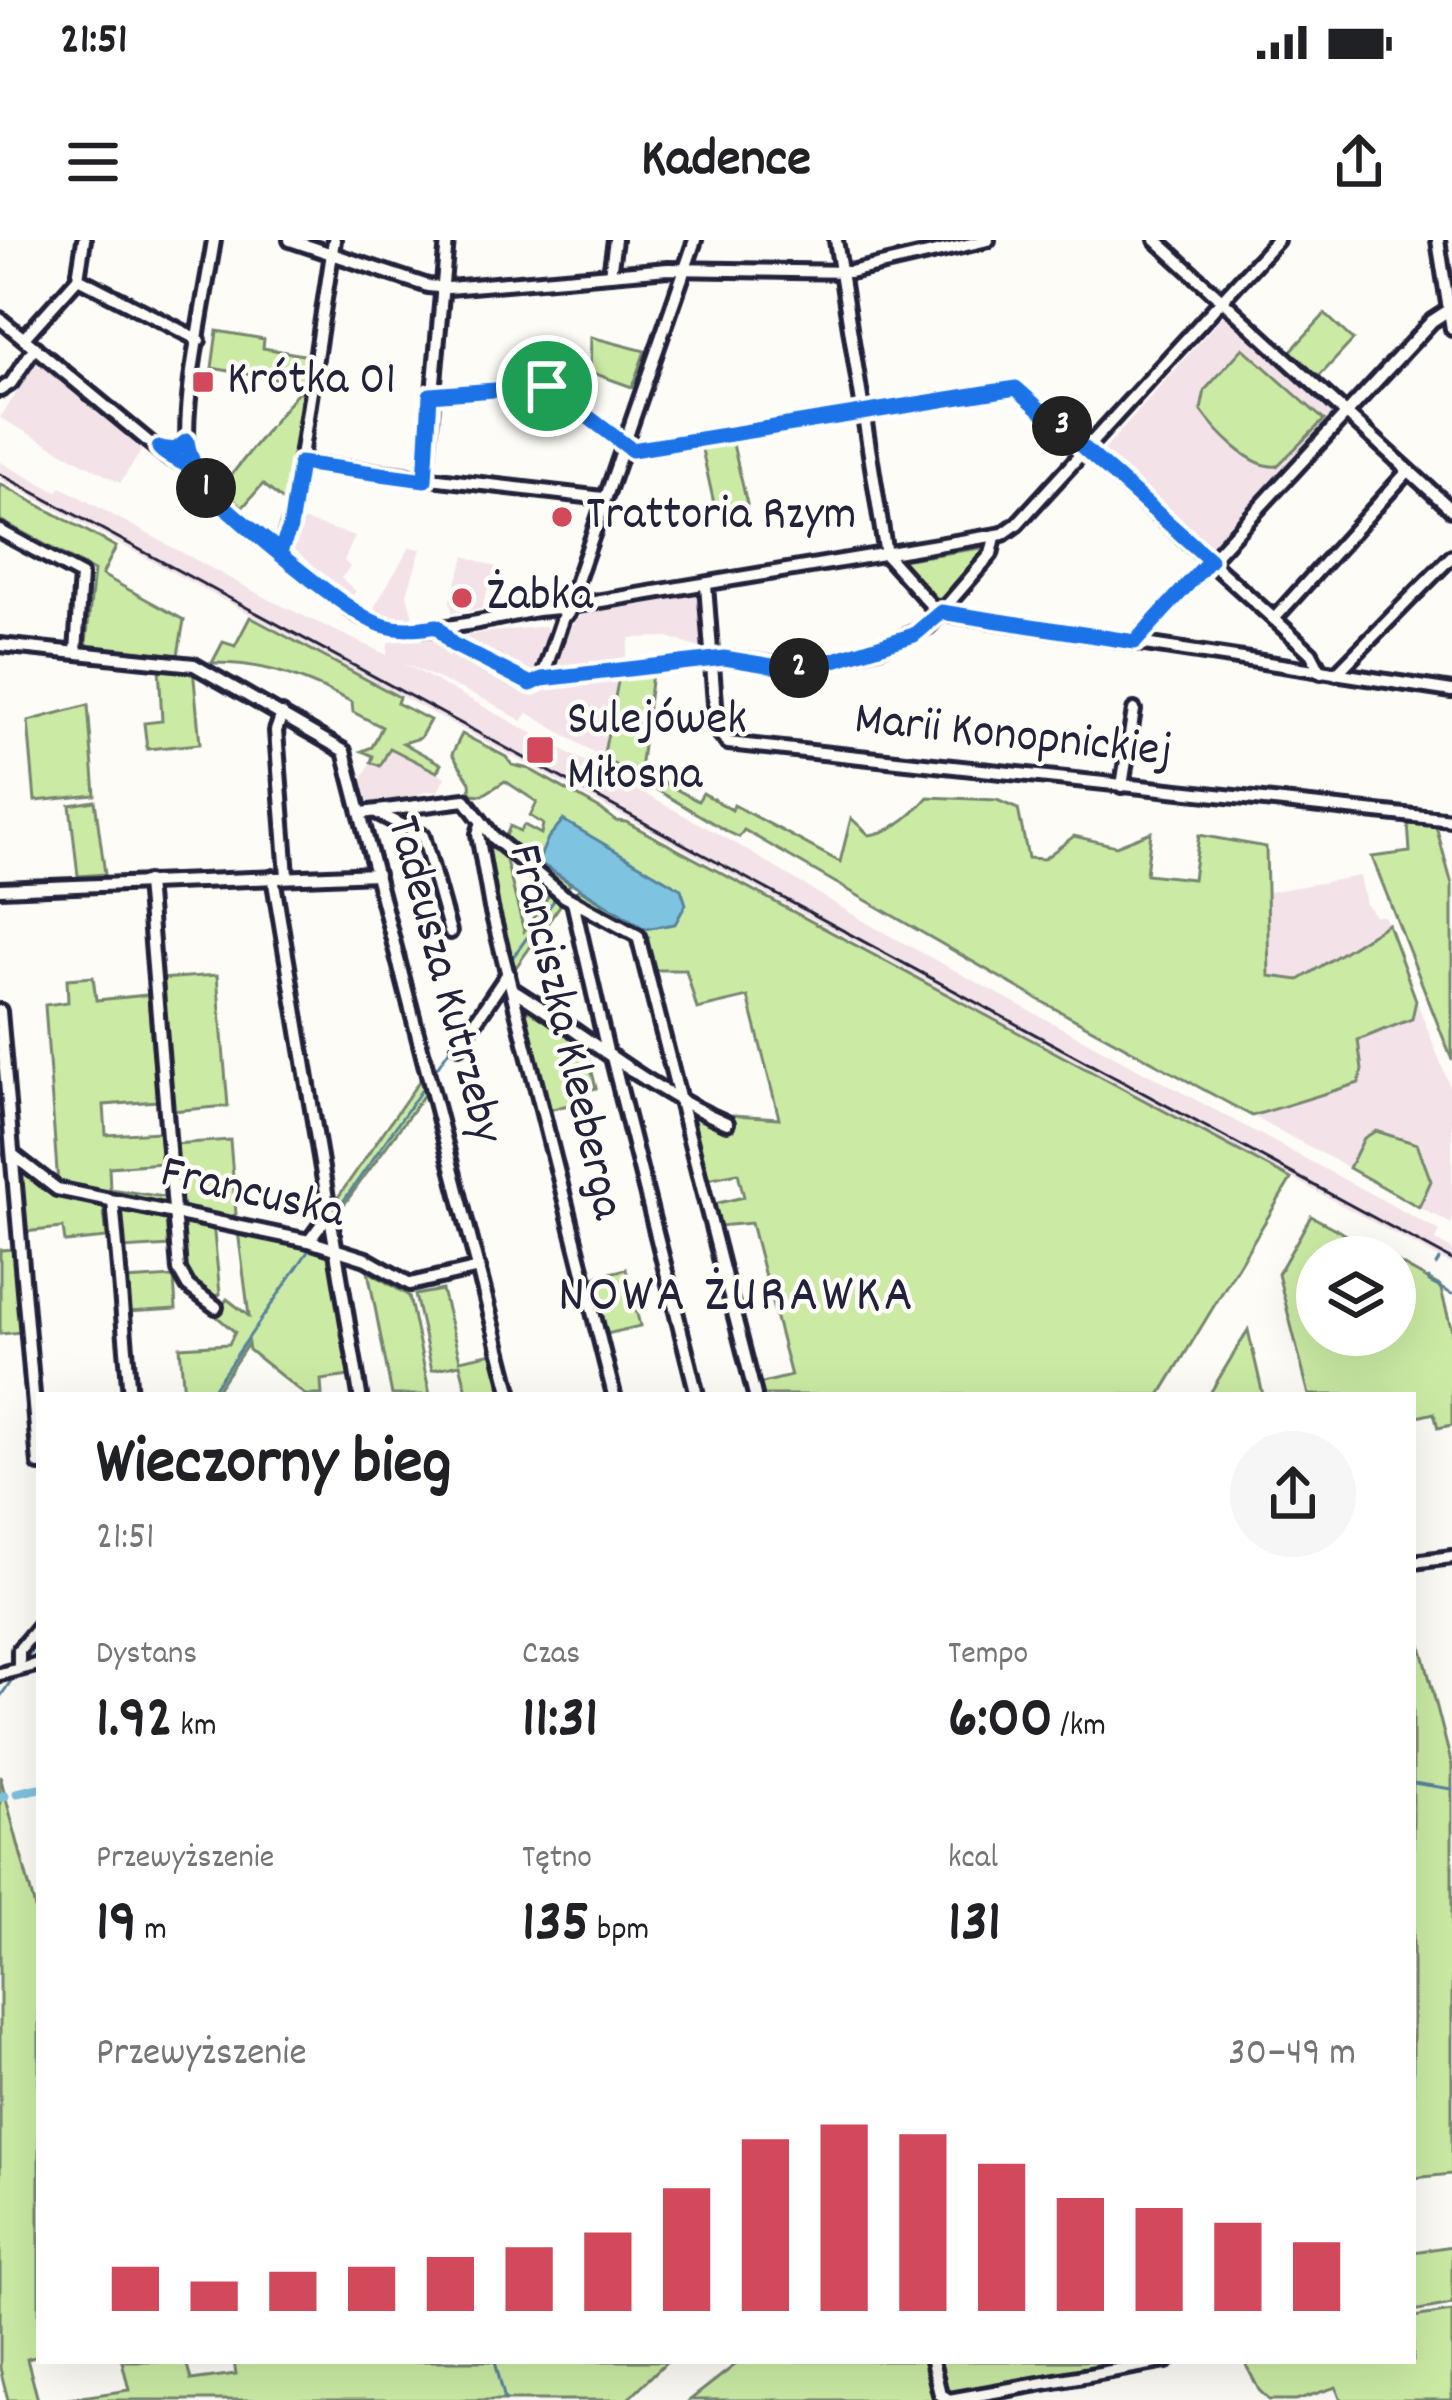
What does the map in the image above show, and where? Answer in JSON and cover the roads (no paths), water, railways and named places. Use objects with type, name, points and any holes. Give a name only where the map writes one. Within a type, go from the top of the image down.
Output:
[{"type":"street","points":[[0,390],[11,383],[30,342],[78,278],[84,240]]},
{"type":"street","points":[[214,240],[187,441],[194,469],[219,501],[368,620],[404,629],[995,537],[1015,526],[1277,240]]},
{"type":"street","points":[[290,240],[333,246],[440,288],[685,269],[841,272],[988,240]]},
{"type":"street","points":[[425,480],[447,240]]},
{"type":"street","points":[[610,274],[615,240]]},
{"type":"street","points":[[542,679],[695,240]]},
{"type":"street","points":[[836,240],[886,555],[941,612],[1452,691]]},
{"type":"street","points":[[1156,240],[1452,510]]},
{"type":"street","points":[[1438,240],[1452,329]]},
{"type":"street","points":[[280,551],[290,528],[333,246]]},
{"type":"street","points":[[78,278],[199,340]]},
{"type":"street","points":[[1135,642],[1344,414],[1434,319],[1449,310]]},
{"type":"street","points":[[0,319],[167,457],[194,469]]},
{"type":"street","points":[[430,395],[544,385],[622,446],[638,450],[1013,387],[1087,448],[1311,653],[1321,672]]},
{"type":"street","points":[[159,448],[175,450],[187,441]]},
{"type":"street","points":[[300,463],[603,498]]},
{"type":"street","points":[[1274,619],[1408,470]]},
{"type":"street","points":[[0,531],[81,575],[76,652],[0,645]]},
{"type":"street","points":[[437,626],[452,644],[528,683],[714,659],[785,668],[815,666],[914,635],[941,612],[991,554],[995,537]]},
{"type":"street","points":[[1336,674],[1452,556]]},
{"type":"street","name":"Marii Konopnickiej","points":[[706,585],[718,732],[728,743],[1452,820]]},
{"type":"street","points":[[1150,626],[1155,645]]},
{"type":"street","name":"Tadeusza Kutrzeby","points":[[76,652],[194,665],[344,751],[368,812],[377,874],[510,1392]]},
{"type":"street","points":[[1122,786],[1134,710]]},
{"type":"street","points":[[282,714],[276,731],[287,876]]},
{"type":"street","points":[[368,812],[465,800],[481,825],[573,902],[638,936],[754,1392]]},
{"type":"street","points":[[368,812],[423,836],[450,932]]},
{"type":"street","name":"Franciszka Kleeberga","points":[[481,825],[478,834],[486,882],[613,1392]]},
{"type":"street","points":[[0,889],[377,874]]},
{"type":"street","points":[[273,877],[360,1392]]},
{"type":"street","points":[[147,882],[181,1278],[216,1307]]},
{"type":"street","points":[[573,902],[696,1392]]},
{"type":"street","points":[[459,1046],[508,973]]},
{"type":"street","points":[[512,988],[682,1104],[728,1123]]},
{"type":"street","points":[[0,1011],[36,1430]]},
{"type":"street","name":"Francuska","points":[[13,1155],[57,1189],[309,1241],[366,1259],[410,1284],[479,1268]]},
{"type":"street","points":[[0,1162],[13,1173]]},
{"type":"street","points":[[113,1201],[130,1392]]},
{"type":"street","points":[[309,1241],[328,1214]]},
{"type":"street","points":[[1416,1562],[1452,1557]]},
{"type":"street","points":[[19,1669],[19,1650],[36,1630]]},
{"type":"street","points":[[0,1674],[36,1665]]},
{"type":"street","points":[[933,2364],[940,2394],[949,2400],[1152,2364]]},
{"type":"street","points":[[1036,2400],[1043,2385]]},
{"type":"water","points":[[563,820],[681,889],[686,904],[675,924],[645,929],[538,862],[548,838]]},
{"type":"waterway","points":[[510,961],[555,899]]},
{"type":"waterway","points":[[147,941],[148,966]]},
{"type":"waterway","points":[[434,1072],[503,971]]},
{"type":"waterway","points":[[150,985],[151,995]]},
{"type":"waterway","points":[[152,1011],[159,1098]]},
{"type":"waterway","points":[[337,1210],[425,1085]]},
{"type":"waterway","points":[[162,1134],[164,1163]]},
{"type":"waterway","points":[[0,1153],[4,1155]]},
{"type":"waterway","points":[[22,1172],[47,1192],[101,1206]]},
{"type":"waterway","points":[[167,1185],[168,1201]]},
{"type":"waterway","points":[[121,1209],[168,1218]]},
{"type":"waterway","points":[[182,1221],[212,1227]]},
{"type":"waterway","points":[[211,1392],[309,1250]]},
{"type":"waterway","points":[[1436,1265],[1439,1260]]},
{"type":"waterway","points":[[1429,1278],[1452,1294]]},
{"type":"waterway","points":[[26,1658],[36,1645]]},
{"type":"waterway","points":[[0,1697],[13,1678]]},
{"type":"waterway","points":[[1416,1783],[1452,1789]]},
{"type":"waterway","points":[[17,1793],[36,1789]]},
{"type":"waterway","points":[[0,1797],[5,1796]]},
{"type":"waterway","points":[[496,2364],[505,2400]]},
{"type":"railway","points":[[0,474],[1452,1260]]},
{"type":"place","name":"Krótka 01","points":[[203,382]]},
{"type":"place","name":"Trattoria Rzym","points":[[562,517]]},
{"type":"place","name":"Żabka","points":[[462,598]]},
{"type":"place","name":"Sulejówek Miłosna","points":[[540,750]]},
{"type":"district","name":"NOWA ŻURAWKA","points":[[737,1298]]}]
